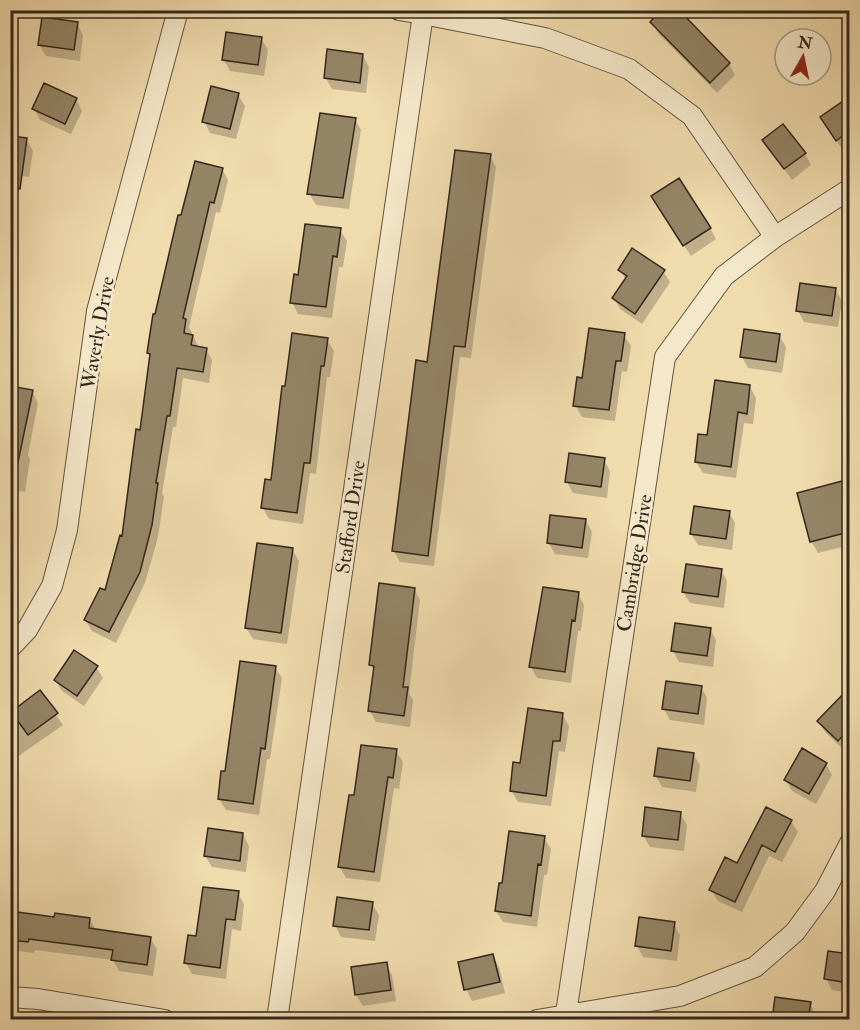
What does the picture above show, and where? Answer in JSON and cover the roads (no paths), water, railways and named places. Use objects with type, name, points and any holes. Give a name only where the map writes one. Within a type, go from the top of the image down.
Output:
[{"type":"street","name":"Waverly Drive","points":[[10,648],[27,630],[52,586],[67,530],[97,311],[178,10]]},
{"type":"street","points":[[399,10],[544,38],[628,69],[692,117],[775,237]]},
{"type":"street","name":"Stafford Drive","points":[[277,1020],[423,14]]},
{"type":"street","name":"Cambridge Drive","points":[[565,1017],[666,357],[724,276],[775,237],[849,189]]},
{"type":"street","points":[[537,1020],[680,996],[755,967],[795,932],[825,891],[849,843]]},
{"type":"street","points":[[10,997],[38,999],[165,1020]]}]
